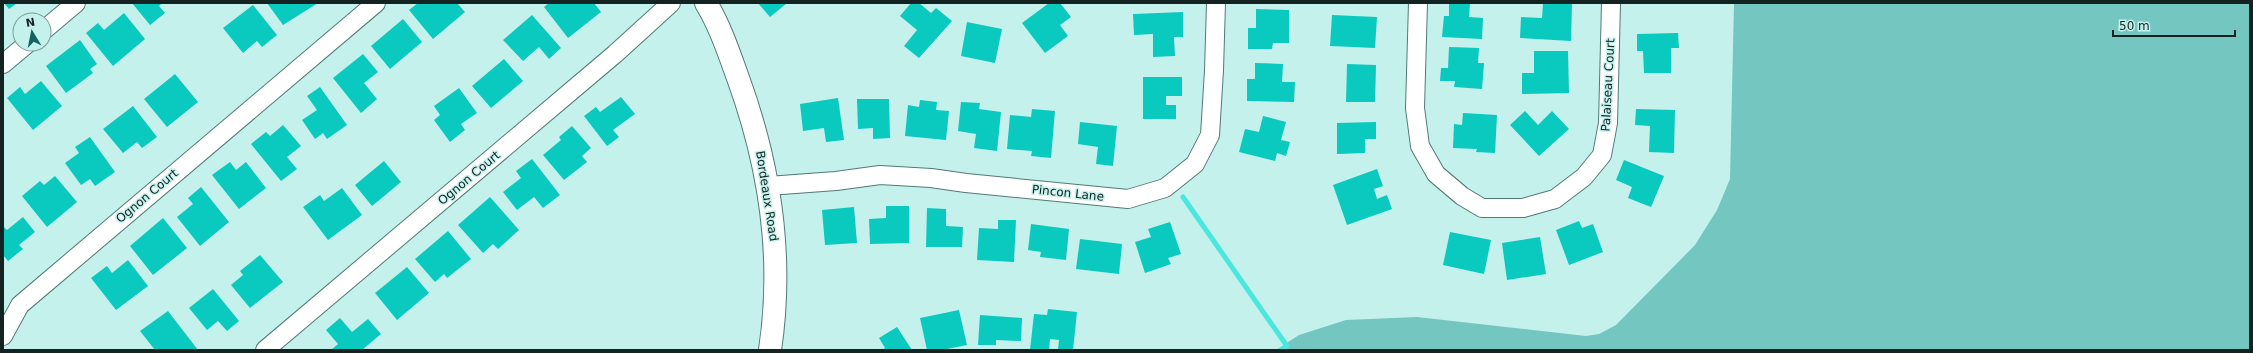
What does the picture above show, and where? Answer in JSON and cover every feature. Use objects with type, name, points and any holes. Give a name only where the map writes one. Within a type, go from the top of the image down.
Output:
[{"type":"street","points":[[52,23],[76,3]]},
{"type":"street","name":"Ognon Court","points":[[3,336],[20,305],[376,3]]},
{"type":"street","name":"Ognon Court","points":[[265,350],[285,344],[671,3]]},
{"type":"street","name":"Bordeaux Road","points":[[706,3],[728,50],[747,103],[760,149],[768,186],[776,258],[776,311],[770,350]]},
{"type":"street","name":"Pincon Lane","points":[[768,186],[836,181],[880,175],[931,178],[966,183],[1128,199],[1165,188],[1195,164],[1210,135],[1216,3]]},
{"type":"street","name":"Palaiseau Court","points":[[1418,3],[1415,108],[1420,146],[1436,174],[1462,196],[1482,208],[1523,208],[1555,200],[1584,178],[1602,155],[1608,123],[1611,3]]},
{"type":"street","points":[[3,64],[17,52]]},
{"type":"shaded area","points":[[1734,3],[2250,3],[2250,350],[1276,350],[1299,335],[1346,320],[1417,317],[1586,336],[1599,334],[1616,325],[1695,245],[1717,210],[1730,179]]},
{"type":"building","points":[[4,3],[17,3],[9,9]]},
{"type":"building","points":[[132,3],[162,3],[159,6],[165,13],[150,25]]},
{"type":"building","points":[[267,3],[318,3],[283,25]]},
{"type":"building","points":[[418,3],[457,3],[465,12],[433,39],[409,10]]},
{"type":"building","points":[[549,3],[594,3],[601,12],[568,38],[544,7]]},
{"type":"building","points":[[758,3],[787,3],[770,17]]},
{"type":"building","points":[[911,3],[919,3],[931,13],[936,8],[952,21],[919,58],[904,46],[917,30],[900,16]]},
{"type":"building","points":[[1049,3],[1060,3],[1071,17],[1060,25],[1068,36],[1045,53],[1022,23]]},
{"type":"building","points":[[1449,3],[1470,3],[1469,17],[1483,18],[1482,39],[1442,37],[1444,16],[1449,16]]},
{"type":"building","points":[[1543,3],[1572,3],[1571,41],[1520,38],[1521,17],[1542,18]]},
{"type":"building","points":[[253,5],[277,35],[262,47],[257,41],[243,53],[223,28]]},
{"type":"building","points":[[1256,9],[1289,10],[1289,43],[1273,43],[1272,49],[1248,49],[1248,28],[1256,28]]},
{"type":"building","points":[[1183,12],[1183,37],[1174,37],[1175,56],[1153,57],[1153,34],[1134,35],[1133,14]]},
{"type":"building","points":[[124,13],[145,39],[113,66],[86,33],[98,23],[104,30]]},
{"type":"building","points":[[532,15],[561,48],[549,59],[539,47],[523,61],[503,40]]},
{"type":"building","points":[[1332,15],[1377,17],[1375,48],[1330,46]]},
{"type":"building","points":[[403,19],[422,42],[390,69],[371,46]]},
{"type":"building","points":[[967,22],[1002,29],[995,63],[961,56]]},
{"type":"building","points":[[1678,33],[1679,48],[1671,48],[1671,73],[1644,73],[1643,51],[1637,51],[1637,34]]},
{"type":"building","points":[[80,40],[97,64],[90,69],[93,73],[66,93],[46,66]]},
{"type":"building","points":[[1449,47],[1479,48],[1478,63],[1484,63],[1482,89],[1454,87],[1455,81],[1440,81],[1441,68],[1448,68]]},
{"type":"building","points":[[1534,51],[1568,51],[1569,93],[1522,94],[1522,73],[1534,73]]},
{"type":"building","points":[[363,54],[378,72],[364,83],[377,99],[361,113],[333,78]]},
{"type":"building","points":[[504,59],[523,81],[491,108],[472,86]]},
{"type":"building","points":[[1255,63],[1283,64],[1282,82],[1295,82],[1294,102],[1247,101],[1247,79],[1255,79]]},
{"type":"building","points":[[1347,64],[1376,65],[1375,102],[1346,102]]},
{"type":"building","points":[[175,74],[198,102],[167,127],[144,99]]},
{"type":"building","points":[[1143,77],[1182,77],[1182,96],[1166,96],[1166,105],[1176,105],[1176,119],[1143,119]]},
{"type":"building","points":[[41,81],[62,106],[33,130],[7,98],[20,87],[25,94]]},
{"type":"building","points":[[320,87],[347,125],[327,139],[323,133],[315,139],[302,120],[317,110],[307,96]]},
{"type":"building","points":[[459,88],[477,113],[461,124],[465,130],[450,142],[434,120],[440,115],[434,106]]},
{"type":"building","points":[[621,97],[635,114],[613,130],[619,137],[607,146],[584,116],[596,107],[600,112]]},
{"type":"building","points":[[838,98],[844,140],[826,142],[824,128],[803,131],[800,104]]},
{"type":"building","points":[[857,99],[889,99],[890,138],[873,139],[873,128],[858,129]]},
{"type":"building","points":[[920,100],[937,102],[936,110],[949,111],[946,140],[905,136],[908,105],[919,107]]},
{"type":"building","points":[[961,102],[980,103],[979,109],[1001,112],[997,151],[974,148],[976,134],[958,131]]},
{"type":"building","points":[[133,106],[157,137],[142,148],[137,142],[123,153],[103,129]]},
{"type":"building","points":[[1032,109],[1055,111],[1051,158],[1031,156],[1032,151],[1007,149],[1010,115],[1031,117]]},
{"type":"building","points":[[1636,109],[1675,110],[1674,153],[1649,152],[1650,126],[1635,125]]},
{"type":"building","points":[[1525,111],[1538,125],[1552,111],[1569,129],[1539,156],[1510,125]]},
{"type":"building","points":[[1463,113],[1497,115],[1495,153],[1476,152],[1477,149],[1453,148],[1454,124],[1462,125]]},
{"type":"building","points":[[1263,116],[1286,122],[1281,140],[1290,142],[1286,156],[1277,153],[1275,161],[1239,152],[1245,129],[1259,132]]},
{"type":"building","points":[[1080,122],[1117,126],[1113,166],[1096,164],[1098,147],[1078,144]]},
{"type":"building","points":[[1376,122],[1376,139],[1365,139],[1365,153],[1337,154],[1337,123]]},
{"type":"building","points":[[283,125],[301,146],[287,157],[297,169],[281,181],[251,144],[266,132],[270,136]]},
{"type":"building","points":[[572,126],[591,148],[582,156],[587,162],[564,180],[543,155],[561,140],[559,137]]},
{"type":"building","points":[[90,137],[115,172],[95,186],[90,179],[81,185],[65,163],[79,153],[75,147]]},
{"type":"building","points":[[532,159],[560,195],[543,208],[534,197],[517,210],[503,192],[521,178],[516,171]]},
{"type":"building","points":[[1624,160],[1664,176],[1651,207],[1628,198],[1632,187],[1616,180]]},
{"type":"building","points":[[384,161],[401,182],[372,206],[355,185]]},
{"type":"building","points":[[230,162],[236,170],[246,162],[266,188],[239,209],[212,175]]},
{"type":"building","points":[[1377,169],[1383,186],[1374,189],[1377,199],[1387,195],[1392,209],[1347,225],[1333,185]]},
{"type":"building","points":[[55,176],[77,202],[47,227],[22,196],[40,181],[44,185]]},
{"type":"building","points":[[201,187],[229,222],[200,246],[177,217],[193,204],[188,198]]},
{"type":"building","points":[[342,188],[362,215],[328,240],[303,207],[320,195],[324,201]]},
{"type":"building","points":[[490,197],[519,230],[498,249],[493,244],[483,253],[458,225]]},
{"type":"building","points":[[886,206],[909,206],[909,243],[870,244],[869,219],[886,218]]},
{"type":"building","points":[[854,207],[857,243],[825,245],[822,210]]},
{"type":"building","points":[[927,208],[946,209],[946,226],[963,227],[962,247],[926,247]]},
{"type":"building","points":[[23,217],[35,232],[19,245],[23,249],[8,261],[3,255],[3,226],[7,230]]},
{"type":"building","points":[[163,218],[187,248],[153,275],[130,246]]},
{"type":"building","points":[[998,220],[1016,220],[1014,262],[977,260],[979,228],[998,229]]},
{"type":"building","points":[[1579,221],[1582,228],[1593,224],[1603,252],[1569,265],[1556,230]]},
{"type":"building","points":[[1170,222],[1181,254],[1168,258],[1171,264],[1145,273],[1135,242],[1151,237],[1148,229]]},
{"type":"building","points":[[1031,224],[1069,229],[1066,260],[1040,257],[1041,252],[1028,250]]},
{"type":"building","points":[[448,231],[471,259],[447,278],[444,274],[435,282],[415,259]]},
{"type":"building","points":[[1450,232],[1491,240],[1484,274],[1443,265]]},
{"type":"building","points":[[1540,237],[1546,274],[1507,280],[1502,243]]},
{"type":"building","points":[[1080,239],[1122,244],[1119,274],[1076,269]]},
{"type":"building","points":[[260,255],[283,282],[250,308],[231,285],[243,275],[240,271]]},
{"type":"building","points":[[128,260],[148,286],[116,310],[91,278],[107,266],[112,273]]},
{"type":"building","points":[[407,267],[429,293],[397,320],[375,293]]},
{"type":"building","points":[[213,289],[239,321],[227,331],[218,321],[207,330],[189,308]]},
{"type":"building","points":[[1048,309],[1077,312],[1073,350],[1058,349],[1059,340],[1050,339],[1049,350],[1030,350],[1034,314],[1047,315]]},
{"type":"building","points":[[959,310],[967,345],[942,350],[927,350],[920,318]]},
{"type":"building","points":[[168,311],[198,350],[155,350],[140,331]]},
{"type":"building","points":[[980,315],[1022,318],[1021,341],[996,340],[996,345],[978,345]]},
{"type":"building","points":[[340,318],[352,332],[368,319],[381,334],[362,350],[331,350],[338,344],[326,330]]},
{"type":"building","points":[[897,327],[912,350],[882,350],[885,348],[879,338]]},
{"type":"waterway","points":[[1183,197],[1287,346],[1281,350]]}]
